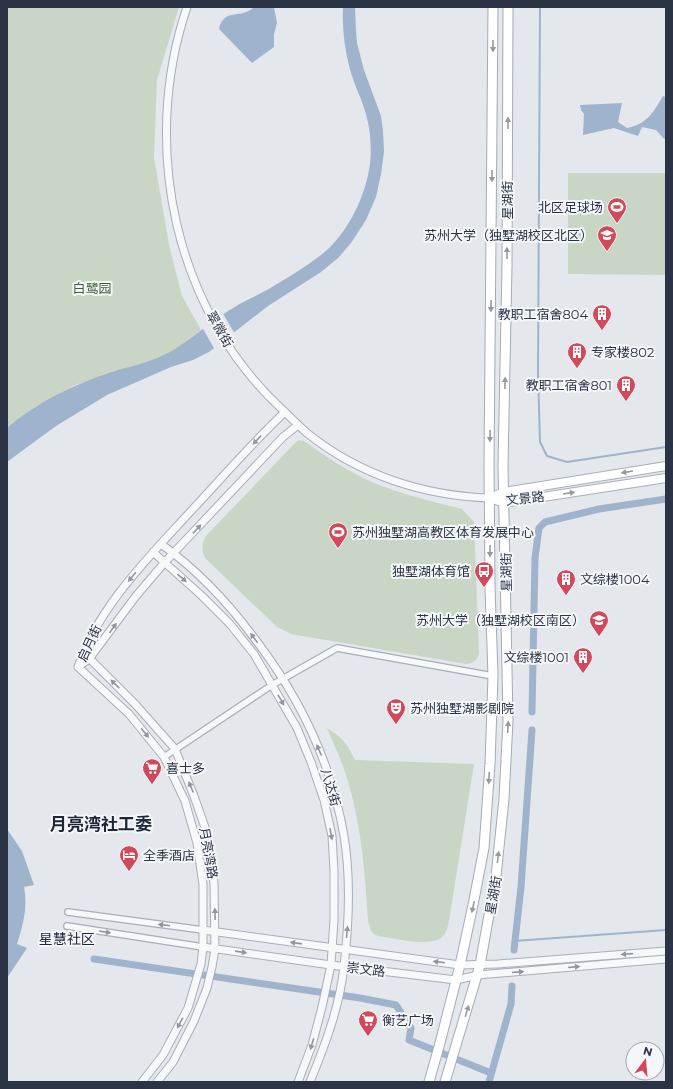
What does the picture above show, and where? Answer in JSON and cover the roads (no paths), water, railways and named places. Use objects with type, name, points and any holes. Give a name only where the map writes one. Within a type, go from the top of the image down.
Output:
[{"type":"main road","name":"星湖街","points":[[429,1082],[440,1044],[474,905],[484,848],[490,764],[493,676],[490,587],[489,466],[493,7]]},
{"type":"main road","name":"星湖街","points":[[445,1082],[478,975],[496,876],[504,799],[508,721],[504,492],[508,7]]},
{"type":"main road","name":"文景路","points":[[490,498],[504,492],[666,466]]},
{"type":"main road","name":"文景路","points":[[490,498],[504,503],[666,478]]},
{"type":"street","name":"翠微街","points":[[187,7],[175,48],[168,94],[166,140],[167,171],[174,217],[182,247],[212,318],[228,345],[256,382],[298,425],[340,456],[387,479],[412,487],[438,493],[490,498]]},
{"type":"street","name":"启月街","points":[[78,667],[83,652],[102,617],[153,552],[222,477],[285,412]]},
{"type":"street","name":"启月街","points":[[78,667],[89,659],[136,596],[165,562],[283,437],[298,425]]},
{"type":"street","name":"八达街","points":[[161,544],[174,553],[239,617],[284,679],[308,724],[322,756],[335,799],[344,836],[348,871],[349,906],[344,966],[335,1009],[310,1082]]},
{"type":"street","name":"八达街","points":[[153,552],[202,596],[230,624],[254,654],[297,728],[324,800],[332,836],[334,871],[331,965],[328,983],[312,1045],[298,1082]]},
{"type":"street","points":[[164,757],[272,685],[337,648],[493,676]]},
{"type":"street","name":"月亮湾路","points":[[83,652],[136,704],[175,749],[208,836],[214,883],[215,949],[212,967],[207,988],[194,1021],[173,1062],[157,1082]]},
{"type":"street","name":"月亮湾路","points":[[78,667],[93,679],[129,714],[164,757],[185,802],[196,843],[203,885],[201,964],[188,1008],[163,1055],[145,1081]]},
{"type":"street","name":"崇文路","points":[[68,912],[460,965],[480,965],[666,951]]},
{"type":"street","name":"崇文路","points":[[67,926],[215,949],[456,980],[478,975],[666,959]]},
{"type":"water","points":[[254,7],[274,7],[277,23],[274,34],[274,47],[252,63],[219,29],[221,22],[225,18],[244,13]]},
{"type":"water","points":[[343,7],[355,7],[357,43],[364,70],[381,116],[384,152],[376,197],[366,220],[351,243],[338,258],[321,272],[268,306],[209,352],[107,395],[56,426],[7,462],[7,428],[31,410],[56,395],[84,382],[152,360],[176,348],[233,308],[267,290],[310,263],[326,251],[346,228],[357,208],[365,186],[370,164],[371,150],[366,115],[353,80],[346,50]]},
{"type":"water","points":[[663,96],[666,97],[666,138],[664,139],[656,130],[642,127],[638,136],[614,128],[583,135],[584,114],[580,105],[622,103],[618,122],[627,128],[645,121],[656,108]]},
{"type":"water","points":[[7,829],[22,851],[34,885],[24,887],[25,909],[17,944],[27,948],[7,978]]},
{"type":"waterway","points":[[540,7],[538,373],[540,442],[547,456],[567,462],[666,447]]},
{"type":"waterway","points":[[532,712],[535,558],[539,528],[545,522],[599,509],[666,499]]},
{"type":"waterway","points":[[514,950],[521,887],[532,730]]},
{"type":"waterway","points":[[514,941],[666,930]]},
{"type":"waterway","points":[[94,959],[360,998],[396,1005],[411,1028],[409,1040],[491,1073]]},
{"type":"waterway","points":[[489,1082],[511,1004],[512,986]]},
{"type":"place","name":"北区足球场","points":[[617,224]]},
{"type":"place","name":"苏州大学（独墅湖校区北区）","points":[[607,252]]},
{"type":"place","name":"教职工宿舍804","points":[[602,331]]},
{"type":"place","name":"专家楼802","points":[[577,369]]},
{"type":"place","name":"教职工宿舍801","points":[[626,402]]},
{"type":"place","name":"苏州独墅湖高教区体育发展中心","points":[[338,549]]},
{"type":"place","name":"独墅湖体育馆","points":[[484,588]]},
{"type":"place","name":"文综楼1004","points":[[566,596]]},
{"type":"place","name":"苏州大学（独墅湖校区南区）","points":[[599,637]]},
{"type":"place","name":"文综楼1001","points":[[583,674]]},
{"type":"place","name":"苏州独墅湖影剧院","points":[[396,725]]},
{"type":"place","name":"喜士多","points":[[152,785]]},
{"type":"place","name":"全季酒店","points":[[129,872]]},
{"type":"place","name":"衡艺广场","points":[[368,1037]]},
{"type":"district","name":"月亮湾社工委","points":[[101,824]]},
{"type":"district","name":"星慧社区","points":[[67,939]]},
{"type":"park label","name":"白鹭园","points":[[92,288]]}]
